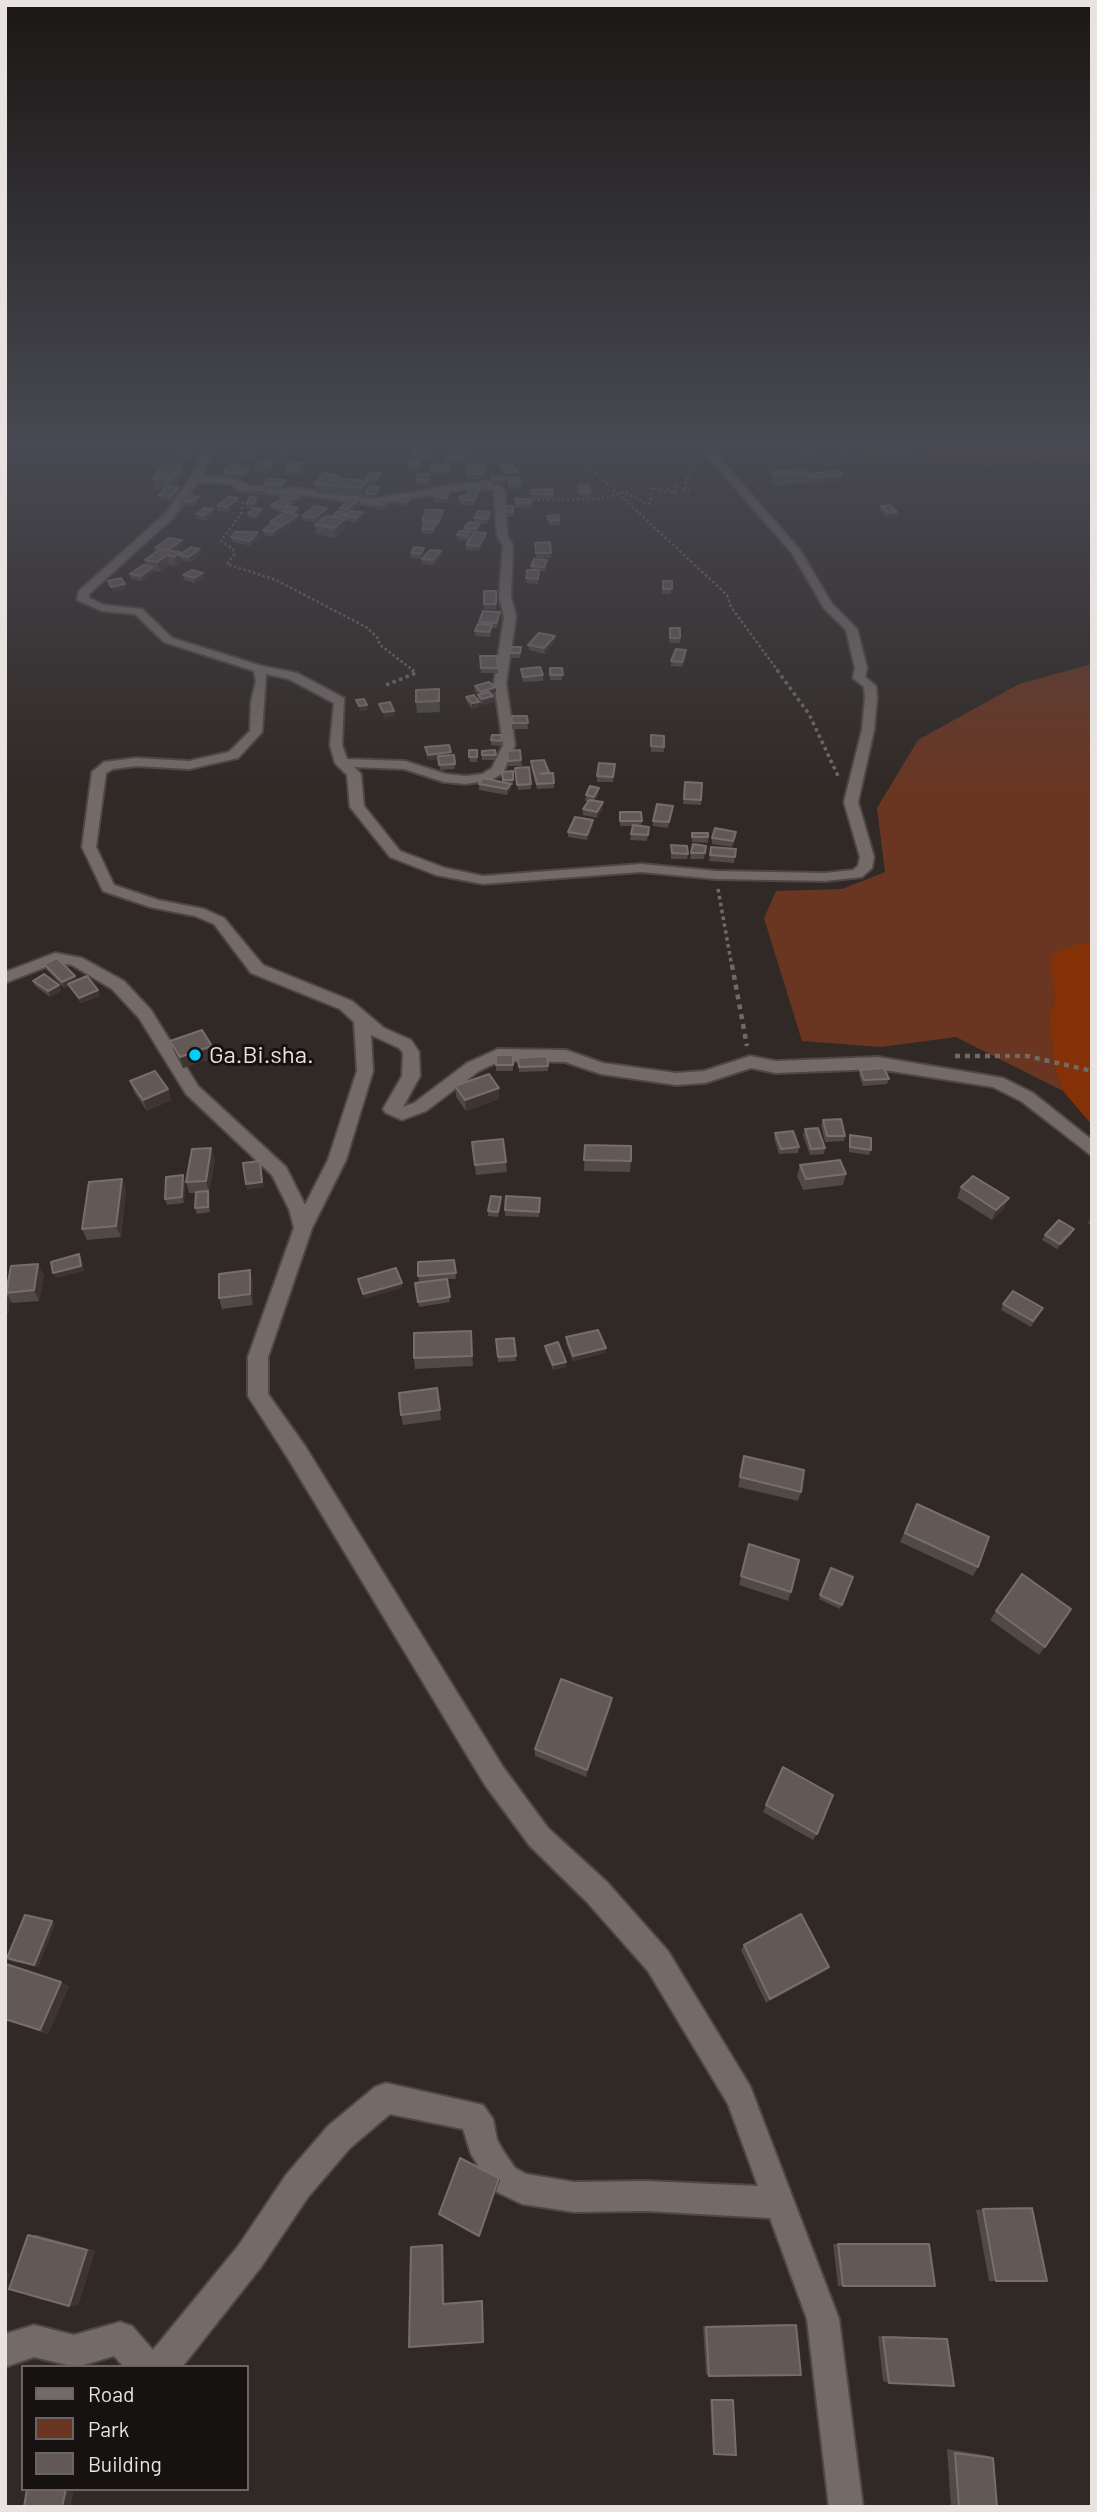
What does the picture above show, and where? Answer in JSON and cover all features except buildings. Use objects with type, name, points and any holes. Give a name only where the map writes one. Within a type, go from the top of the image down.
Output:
[{"type":"street","points":[[117,562],[83,593],[83,600],[102,608],[138,611],[168,640],[260,669],[293,676],[340,701],[336,745],[342,763],[354,774],[357,807],[395,854],[441,872],[483,880],[641,868],[716,875],[825,877],[857,874],[865,868],[867,857],[851,802],[868,730],[870,686],[859,678],[861,667],[857,661],[858,654],[851,629],[828,606],[802,562]]},
{"type":"street","points":[[342,763],[405,765],[444,778],[466,780],[486,777],[498,770],[509,745],[500,683],[510,617],[505,596],[507,562]]},
{"type":"street","points":[[260,669],[262,681],[257,702],[256,732],[233,755],[189,765],[136,762],[109,765],[99,772],[99,790],[90,826],[89,847],[108,888],[219,920],[257,969],[346,1005],[378,1032],[405,1044],[411,1052],[411,1076],[391,1109],[402,1114],[420,1107],[474,1067],[498,1055],[566,1056],[601,1068],[646,1077],[676,1079],[705,1077],[750,1062],[776,1067],[878,1063],[997,1082],[1027,1097],[1092,1150]]},
{"type":"street","points":[[5,978],[55,958],[76,961],[118,985],[145,1014],[192,1090],[280,1172],[286,1191],[298,1208],[303,1228]]},
{"type":"street","points":[[362,1021],[365,1071],[337,1160],[303,1228],[258,1357],[258,1396],[297,1453],[494,1776],[539,1837],[597,1892],[658,1961],[740,2096],[823,2319],[846,2507]]},
{"type":"street","points":[[160,2365],[250,2256],[297,2186],[339,2137],[386,2098],[472,2116],[482,2130],[482,2143],[493,2163],[505,2179],[522,2189],[574,2197],[646,2196],[782,2203]]},
{"type":"street","points":[[5,2351],[34,2341],[74,2351],[121,2338],[144,2365]]},
{"type":"path","points":[[228,562],[227,564],[276,580],[366,627],[377,637],[380,645],[416,673],[386,685]]},
{"type":"path","points":[[694,562],[727,595],[731,607],[808,714],[851,802]]},
{"type":"path","points":[[716,875],[750,1062]]},
{"type":"path","points":[[948,1055],[1027,1056],[1092,1071]]},
{"type":"green space","points":[[1092,664],[1092,943],[1085,942],[1051,960],[1055,998],[1049,1018],[1054,1066],[1063,1091],[956,1037],[881,1047],[802,1041],[764,918],[776,891],[842,889],[885,872],[877,808],[918,740],[1019,684]]},
{"type":"shaded area","points":[[1085,942],[1092,943],[1092,1125],[1063,1091],[1054,1066],[1049,1018],[1055,998],[1050,959],[1058,951]]},
{"type":"place","name":"Ga.Bi.sha.","points":[[195,1055]]}]
